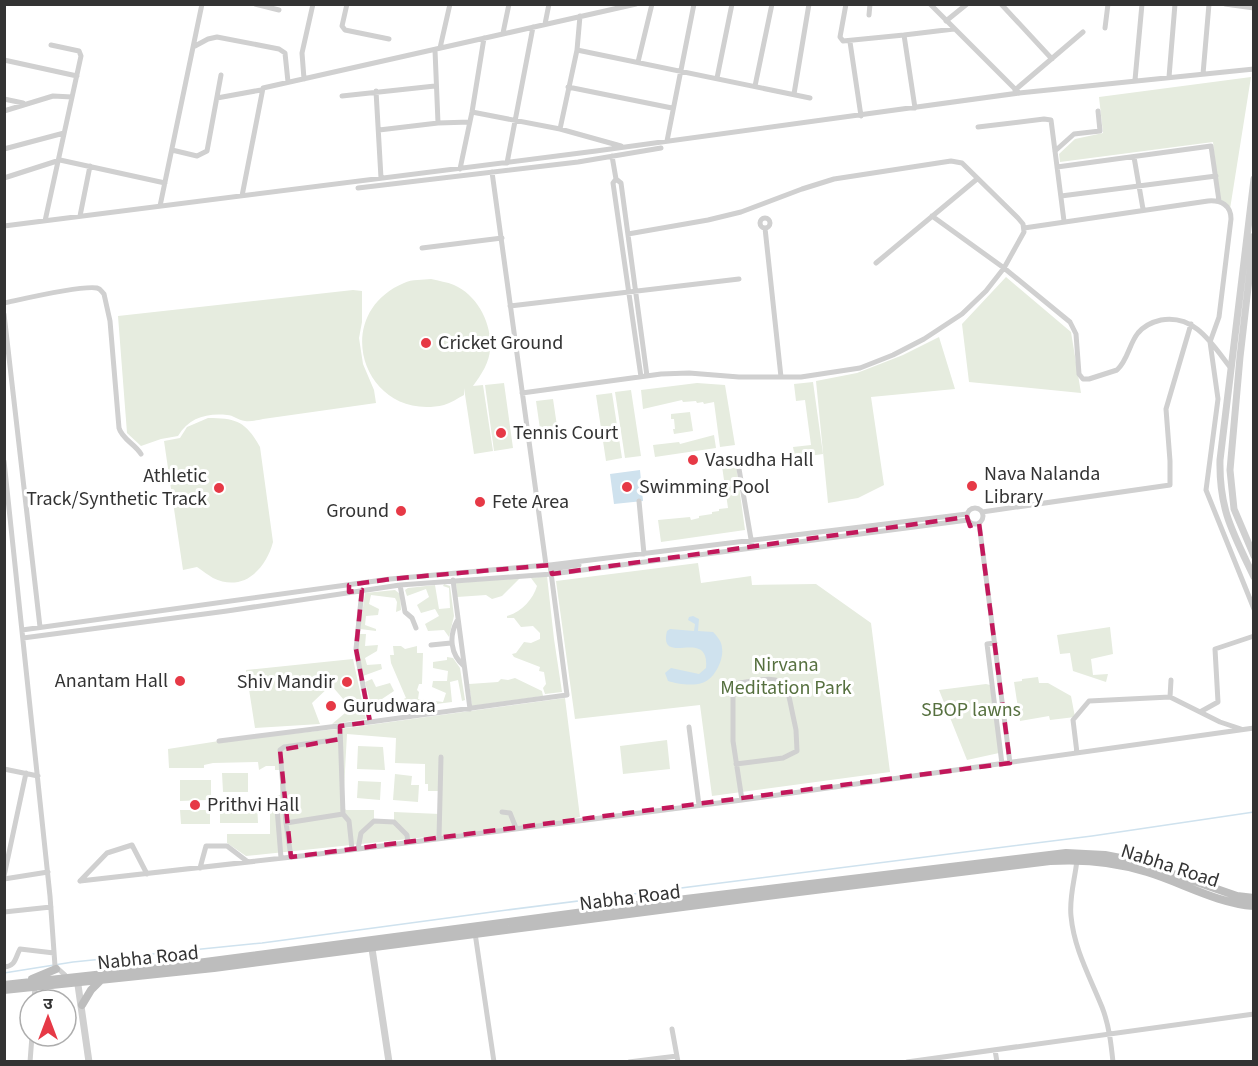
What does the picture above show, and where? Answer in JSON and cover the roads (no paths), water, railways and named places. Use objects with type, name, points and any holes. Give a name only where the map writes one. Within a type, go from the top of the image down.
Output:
[{"type":"main road","name":"Nabha Road","points":[[474,931],[644,904],[1066,853],[1105,855],[1136,861],[1233,895],[1254,898]]},
{"type":"main road","name":"Nabha Road","points":[[77,979],[101,980],[371,943],[1077,860],[1117,864],[1148,872],[1232,903],[1254,906]]},
{"type":"main road","points":[[32,984],[40,975],[55,966]]},
{"type":"main road","name":"Nabha Road","points":[[4,985],[198,966]]},
{"type":"main road","points":[[82,1005],[91,990],[101,980]]},
{"type":"main road","name":"Nabha Road","points":[[4,990],[32,984]]},
{"type":"street","points":[[160,206],[202,4]]},
{"type":"street","points":[[255,4],[279,10]]},
{"type":"street","points":[[304,79],[302,53],[313,4]]},
{"type":"street","points":[[347,4],[342,26],[345,30],[389,39]]},
{"type":"street","points":[[438,123],[435,86],[437,49],[450,4]]},
{"type":"street","points":[[503,33],[510,4]]},
{"type":"street","points":[[545,24],[549,4]]},
{"type":"street","points":[[217,98],[261,90],[636,4]]},
{"type":"street","points":[[638,63],[652,4]]},
{"type":"street","points":[[667,141],[694,4]]},
{"type":"street","points":[[717,78],[732,4]]},
{"type":"street","points":[[755,86],[771,4]]},
{"type":"street","points":[[794,94],[809,4]]},
{"type":"street","points":[[846,4],[840,39],[843,41],[954,29]]},
{"type":"street","points":[[869,15],[870,4]]},
{"type":"street","points":[[930,4],[1017,91]]},
{"type":"street","points":[[946,21],[967,4]]},
{"type":"street","points":[[1001,4],[1052,59]]},
{"type":"street","points":[[1105,28],[1108,4]]},
{"type":"street","points":[[1135,80],[1142,4]]},
{"type":"street","points":[[1169,77],[1175,4]]},
{"type":"street","points":[[1203,74],[1209,4]]},
{"type":"street","points":[[1225,4],[1254,8]]},
{"type":"street","points":[[560,129],[577,50],[580,16]]},
{"type":"street","points":[[507,163],[533,27]]},
{"type":"street","points":[[1017,91],[1083,32]]},
{"type":"street","points":[[904,35],[915,108]]},
{"type":"street","points":[[195,46],[217,37],[279,49],[285,53],[288,82]]},
{"type":"street","points":[[460,169],[484,38]]},
{"type":"street","points":[[850,42],[861,116]]},
{"type":"street","points":[[45,221],[81,56],[80,52],[51,45]]},
{"type":"street","points":[[577,50],[810,98]]},
{"type":"street","points":[[4,60],[77,76]]},
{"type":"street","points":[[4,226],[861,116],[1017,91],[1254,69]]},
{"type":"street","points":[[172,150],[191,156],[205,154],[221,75]]},
{"type":"street","points":[[342,96],[435,86]]},
{"type":"street","points":[[568,87],[672,108]]},
{"type":"street","points":[[242,196],[261,90]]},
{"type":"street","points":[[376,91],[381,178]]},
{"type":"street","points":[[4,111],[53,96],[72,97]]},
{"type":"street","points":[[4,99],[26,104]]},
{"type":"street","points":[[1055,152],[1074,134],[1100,131],[1098,111]]},
{"type":"street","points":[[472,112],[514,122],[560,129],[625,147]]},
{"type":"street","points":[[978,127],[1049,119],[1064,221]]},
{"type":"street","points":[[379,130],[438,123],[470,122]]},
{"type":"street","points":[[4,148],[64,133]]},
{"type":"street","points":[[1057,167],[1211,146],[1219,201]]},
{"type":"street","points":[[358,188],[661,148]]},
{"type":"street","points":[[612,156],[616,179],[613,183],[644,377]]},
{"type":"street","points":[[1134,156],[1143,209]]},
{"type":"street","points":[[4,178],[60,160],[165,183]]},
{"type":"street","points":[[522,393],[689,373],[739,377],[801,377],[860,368],[924,339],[962,314],[986,291],[1004,268],[1024,228],[1018,218],[962,163],[942,162],[834,179],[762,205],[708,220],[628,234]]},
{"type":"street","points":[[80,216],[90,166]]},
{"type":"street","points":[[219,741],[567,695],[492,172]]},
{"type":"street","points":[[1061,196],[1215,176]]},
{"type":"street","points":[[616,179],[621,183],[632,291]]},
{"type":"street","points":[[876,263],[977,179]]},
{"type":"street","points":[[1254,179],[1230,367],[1219,486],[1225,514],[1254,577]]},
{"type":"street","points":[[1024,228],[1208,201],[1219,201],[1230,209],[1231,219],[1219,317],[1210,342],[1218,399],[1206,490],[1254,609]]},
{"type":"street","points":[[762,205],[764,218],[759,223],[765,228],[781,377]]},
{"type":"street","points":[[932,216],[1004,268],[1070,322],[1076,334],[1078,374],[1083,379],[1117,370],[1135,336],[1151,323],[1175,319],[1191,324],[1210,342],[1230,367]]},
{"type":"street","points":[[1254,236],[1230,470],[1234,508],[1254,556]]},
{"type":"street","points":[[422,248],[502,238]]},
{"type":"street","points":[[510,306],[738,279]]},
{"type":"street","points":[[4,303],[93,288],[102,291],[110,321],[119,428],[122,435],[141,453]]},
{"type":"street","points":[[4,314],[40,627]]},
{"type":"street","points":[[23,638],[400,585],[968,517],[974,508],[982,512],[1170,485],[1166,409],[1191,324]]},
{"type":"street","points":[[4,461],[48,872],[55,966],[66,980]]},
{"type":"street","points":[[738,464],[752,544]]},
{"type":"street","points":[[639,501],[644,554]]},
{"type":"street","points":[[968,517],[973,524],[979,523],[983,518],[982,512]]},
{"type":"street","points":[[979,523],[1010,763]]},
{"type":"street","points":[[22,630],[431,574],[550,568],[644,554],[752,544]]},
{"type":"street","points":[[4,551],[13,552]]},
{"type":"street","points":[[453,580],[470,709]]},
{"type":"street","points":[[349,585],[349,592]]},
{"type":"street","points":[[400,585],[405,612],[412,618],[416,628]]},
{"type":"street","points":[[362,590],[356,649],[370,722]]},
{"type":"street","points":[[165,610],[167,619]]},
{"type":"street","points":[[458,619],[451,633],[452,644],[464,666]]},
{"type":"street","points":[[1199,712],[1218,702],[1215,649],[1254,636]]},
{"type":"street","points":[[994,643],[987,644],[1002,764]]},
{"type":"street","points":[[431,645],[452,644]]},
{"type":"street","points":[[736,764],[783,758],[797,751],[796,730],[784,682],[778,679],[735,684],[733,688],[733,741],[736,764],[742,800]]},
{"type":"street","points":[[1170,697],[1171,680]]},
{"type":"street","points":[[1077,753],[1073,720],[1089,701],[1170,697],[1220,722],[1244,730]]},
{"type":"street","points":[[1217,735],[1221,731],[1220,722]]},
{"type":"street","points":[[340,726],[343,814],[349,821],[355,849]]},
{"type":"street","points":[[689,727],[699,806]]},
{"type":"street","points":[[147,873],[132,845],[107,853],[80,881],[408,843],[699,806],[1254,728]]},
{"type":"street","points":[[291,857],[280,750],[284,747],[340,740]]},
{"type":"street","points":[[439,838],[441,757]]},
{"type":"street","points":[[4,769],[38,776]]},
{"type":"street","points":[[26,773],[4,878],[48,872]]},
{"type":"street","points":[[277,808],[281,858]]},
{"type":"street","points":[[502,812],[510,813],[516,828]]},
{"type":"street","points":[[286,823],[343,814]]},
{"type":"street","points":[[355,849],[362,833],[374,821],[394,822],[407,835],[408,843]]},
{"type":"street","points":[[200,868],[206,846],[226,846],[249,862]]},
{"type":"street","points":[[1077,860],[1071,898],[1073,932],[1082,962],[1103,1008],[1110,1034],[1113,1062]]},
{"type":"street","points":[[4,912],[51,907]]},
{"type":"street","points":[[474,931],[494,1062]]},
{"type":"street","points":[[371,943],[388,1062]]},
{"type":"street","points":[[4,967],[11,966],[15,962],[20,949],[54,953]]},
{"type":"street","points":[[77,979],[89,1062]]},
{"type":"street","points":[[32,984],[32,988]]},
{"type":"street","points":[[907,1062],[1254,1014]]},
{"type":"street","points":[[629,1062],[677,1059],[672,1029]]},
{"type":"street","points":[[996,1050],[997,1062]]},
{"type":"water","name":"Swimming Pool","points":[[640,470],[643,501],[614,504],[610,474]]},
{"type":"water","points":[[693,616],[699,619],[698,631],[713,632],[718,637],[722,646],[720,664],[714,674],[702,683],[685,684],[668,681],[665,673],[671,668],[699,674],[706,668],[705,656],[700,650],[676,648],[670,646],[666,641],[667,631],[670,629],[694,631],[695,624],[688,620]]},
{"type":"waterway","points":[[4,973],[73,962],[262,943],[1092,836],[1254,812]]},
{"type":"place","name":"Cricket Ground","points":[[426,343]]},
{"type":"place","name":"Tennis Court","points":[[501,433]]},
{"type":"place","name":"Vasudha Hall","points":[[693,460]]},
{"type":"place","name":"Nava Nalanda Library","points":[[972,486]]},
{"type":"place","name":"Swimming Pool","points":[[627,487]]},
{"type":"place","name":"Athletic Track/Synthetic Track","points":[[219,488]]},
{"type":"place","name":"Fete Area","points":[[480,502]]},
{"type":"place","name":"Ground","points":[[401,511]]},
{"type":"place","name":"Anantam Hall","points":[[180,681]]},
{"type":"place","name":"Shiv Mandir","points":[[347,682]]},
{"type":"place","name":"Gurudwara","points":[[331,706]]},
{"type":"place","name":"Prithvi Hall","points":[[195,805]]},
{"type":"park label","name":"Nirvana Meditation Park","points":[[786,676]]},
{"type":"park label","name":"SBOP lawns","points":[[971,710]]}]
